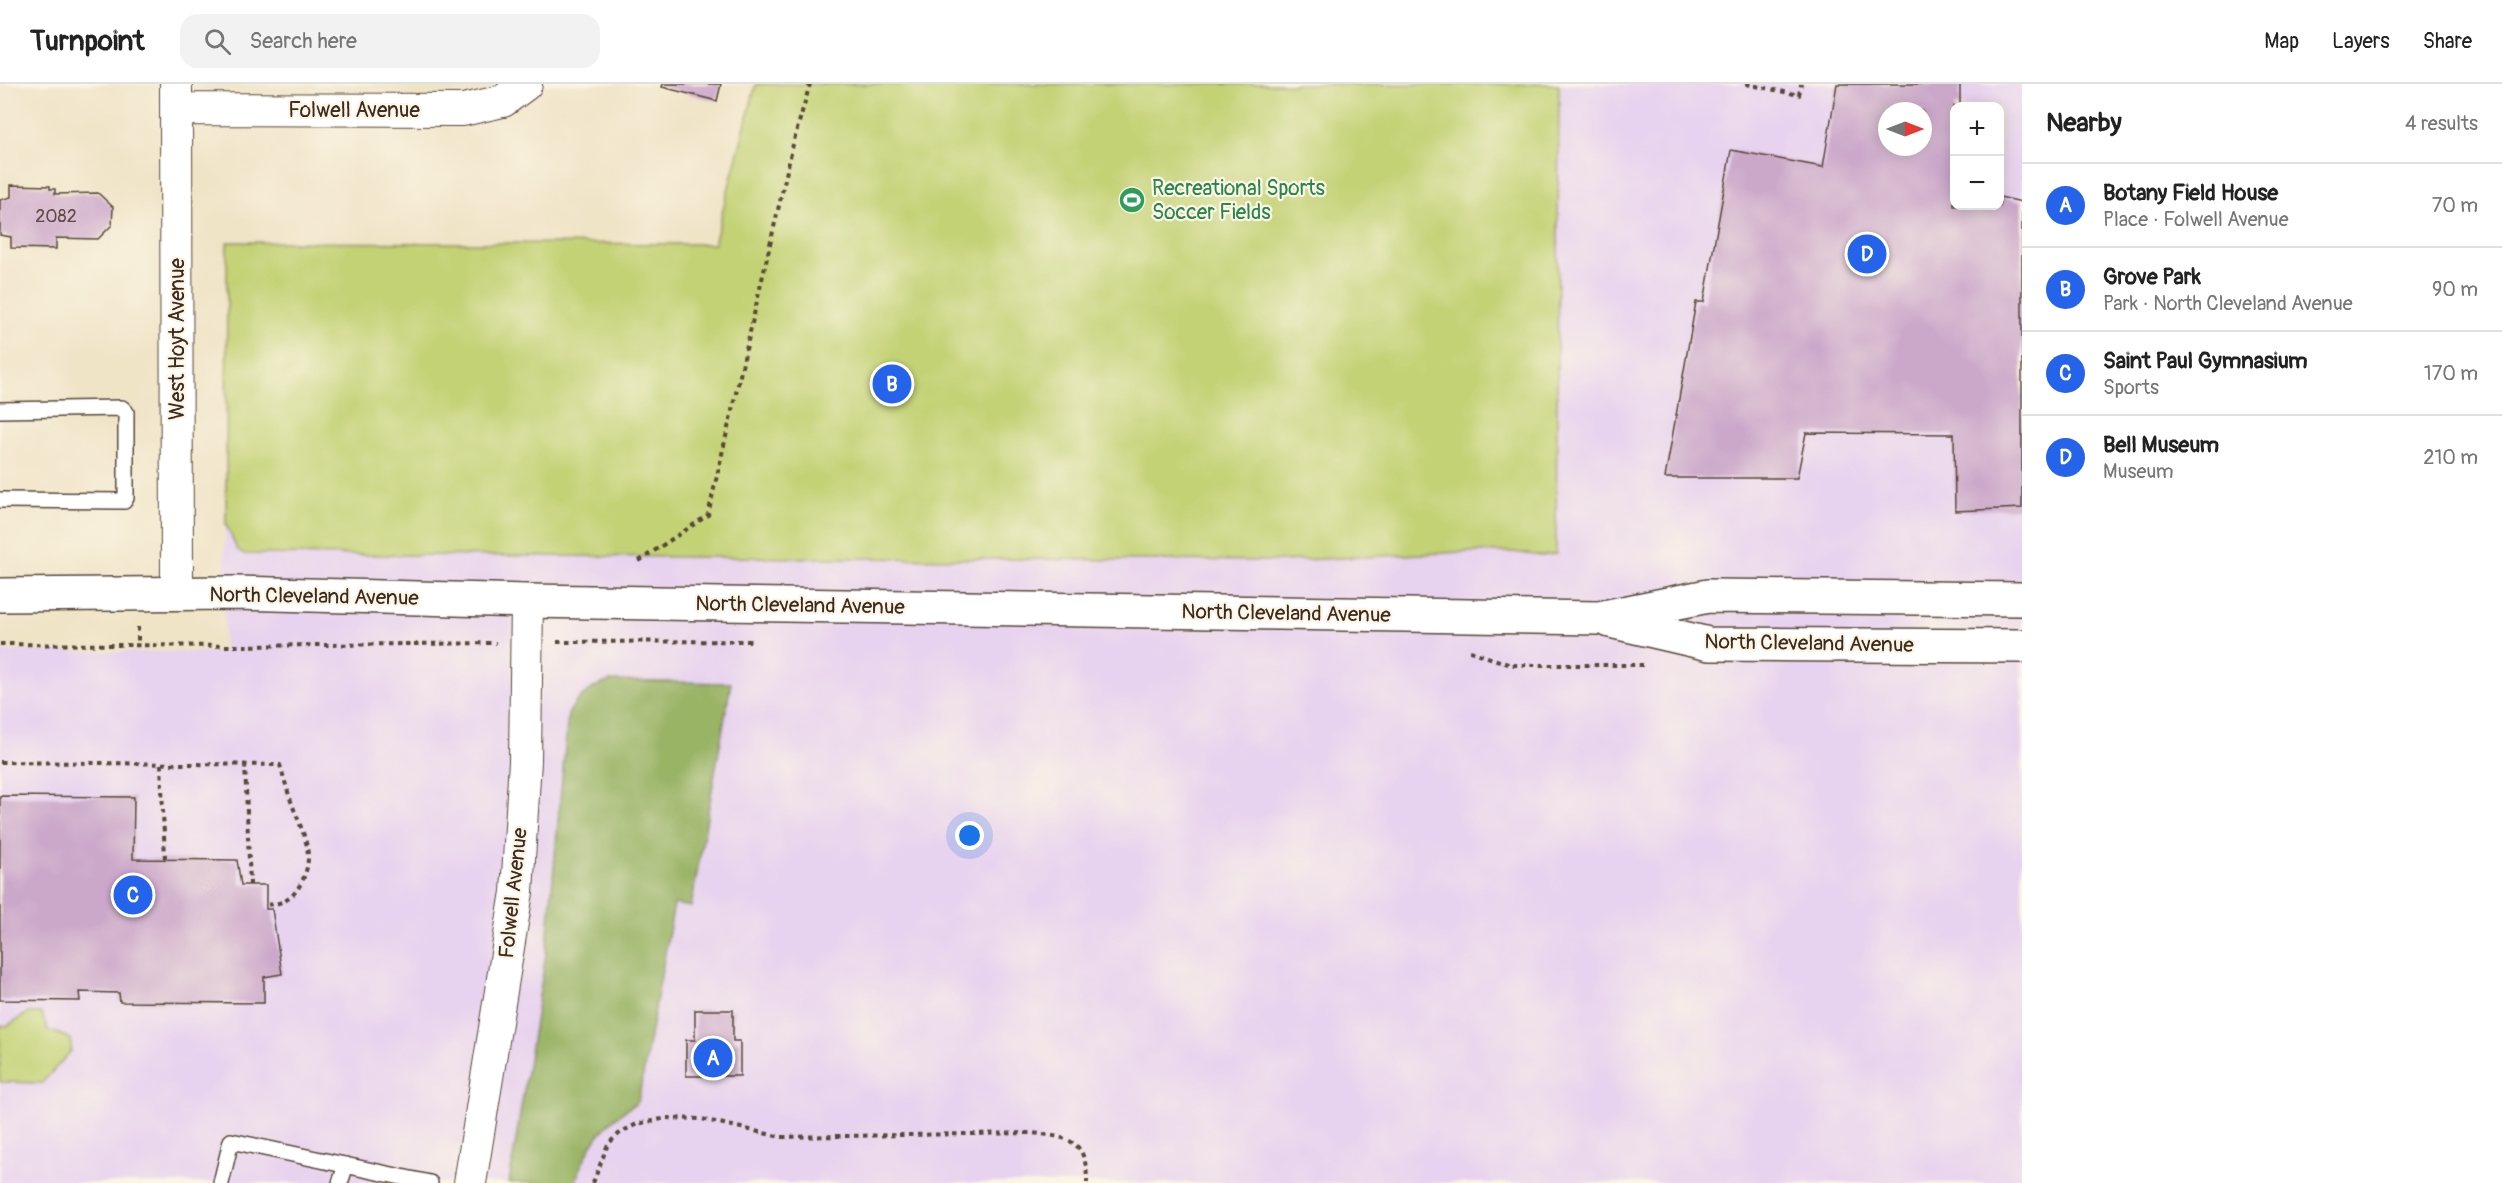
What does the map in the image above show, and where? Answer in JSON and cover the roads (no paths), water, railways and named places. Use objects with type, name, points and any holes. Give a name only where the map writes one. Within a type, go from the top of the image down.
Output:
[{"type":"main road","name":"North Cleveland Avenue","points":[[0,595],[235,593],[527,601],[1599,618],[1708,596],[2022,598]]},
{"type":"main road","name":"North Cleveland Avenue","points":[[1599,618],[1709,644],[2022,646]]},
{"type":"street","name":"Folwell Avenue","points":[[176,97],[464,110],[503,101],[526,84]]},
{"type":"street","name":"West Hoyt Avenue","points":[[176,97],[177,594]]},
{"type":"street","name":"Folwell Avenue","points":[[471,1183],[517,892],[525,761],[527,601]]},
{"type":"lane","points":[[0,410],[122,408],[126,412],[126,498],[124,501],[0,500]]},
{"type":"lane","points":[[221,1183],[231,1141],[430,1183]]},
{"type":"lane","points":[[340,1183],[346,1165]]},
{"type":"place","name":"Recreational Sports Soccer Fields","points":[[1132,200]]},
{"type":"place","name":"Bell Museum","points":[[1867,254]]},
{"type":"place","name":"Grove Park","points":[[892,384]]},
{"type":"place","name":"Saint Paul Gymnasium","points":[[133,895]]},
{"type":"place","name":"Botany Field House","points":[[713,1058]]}]
